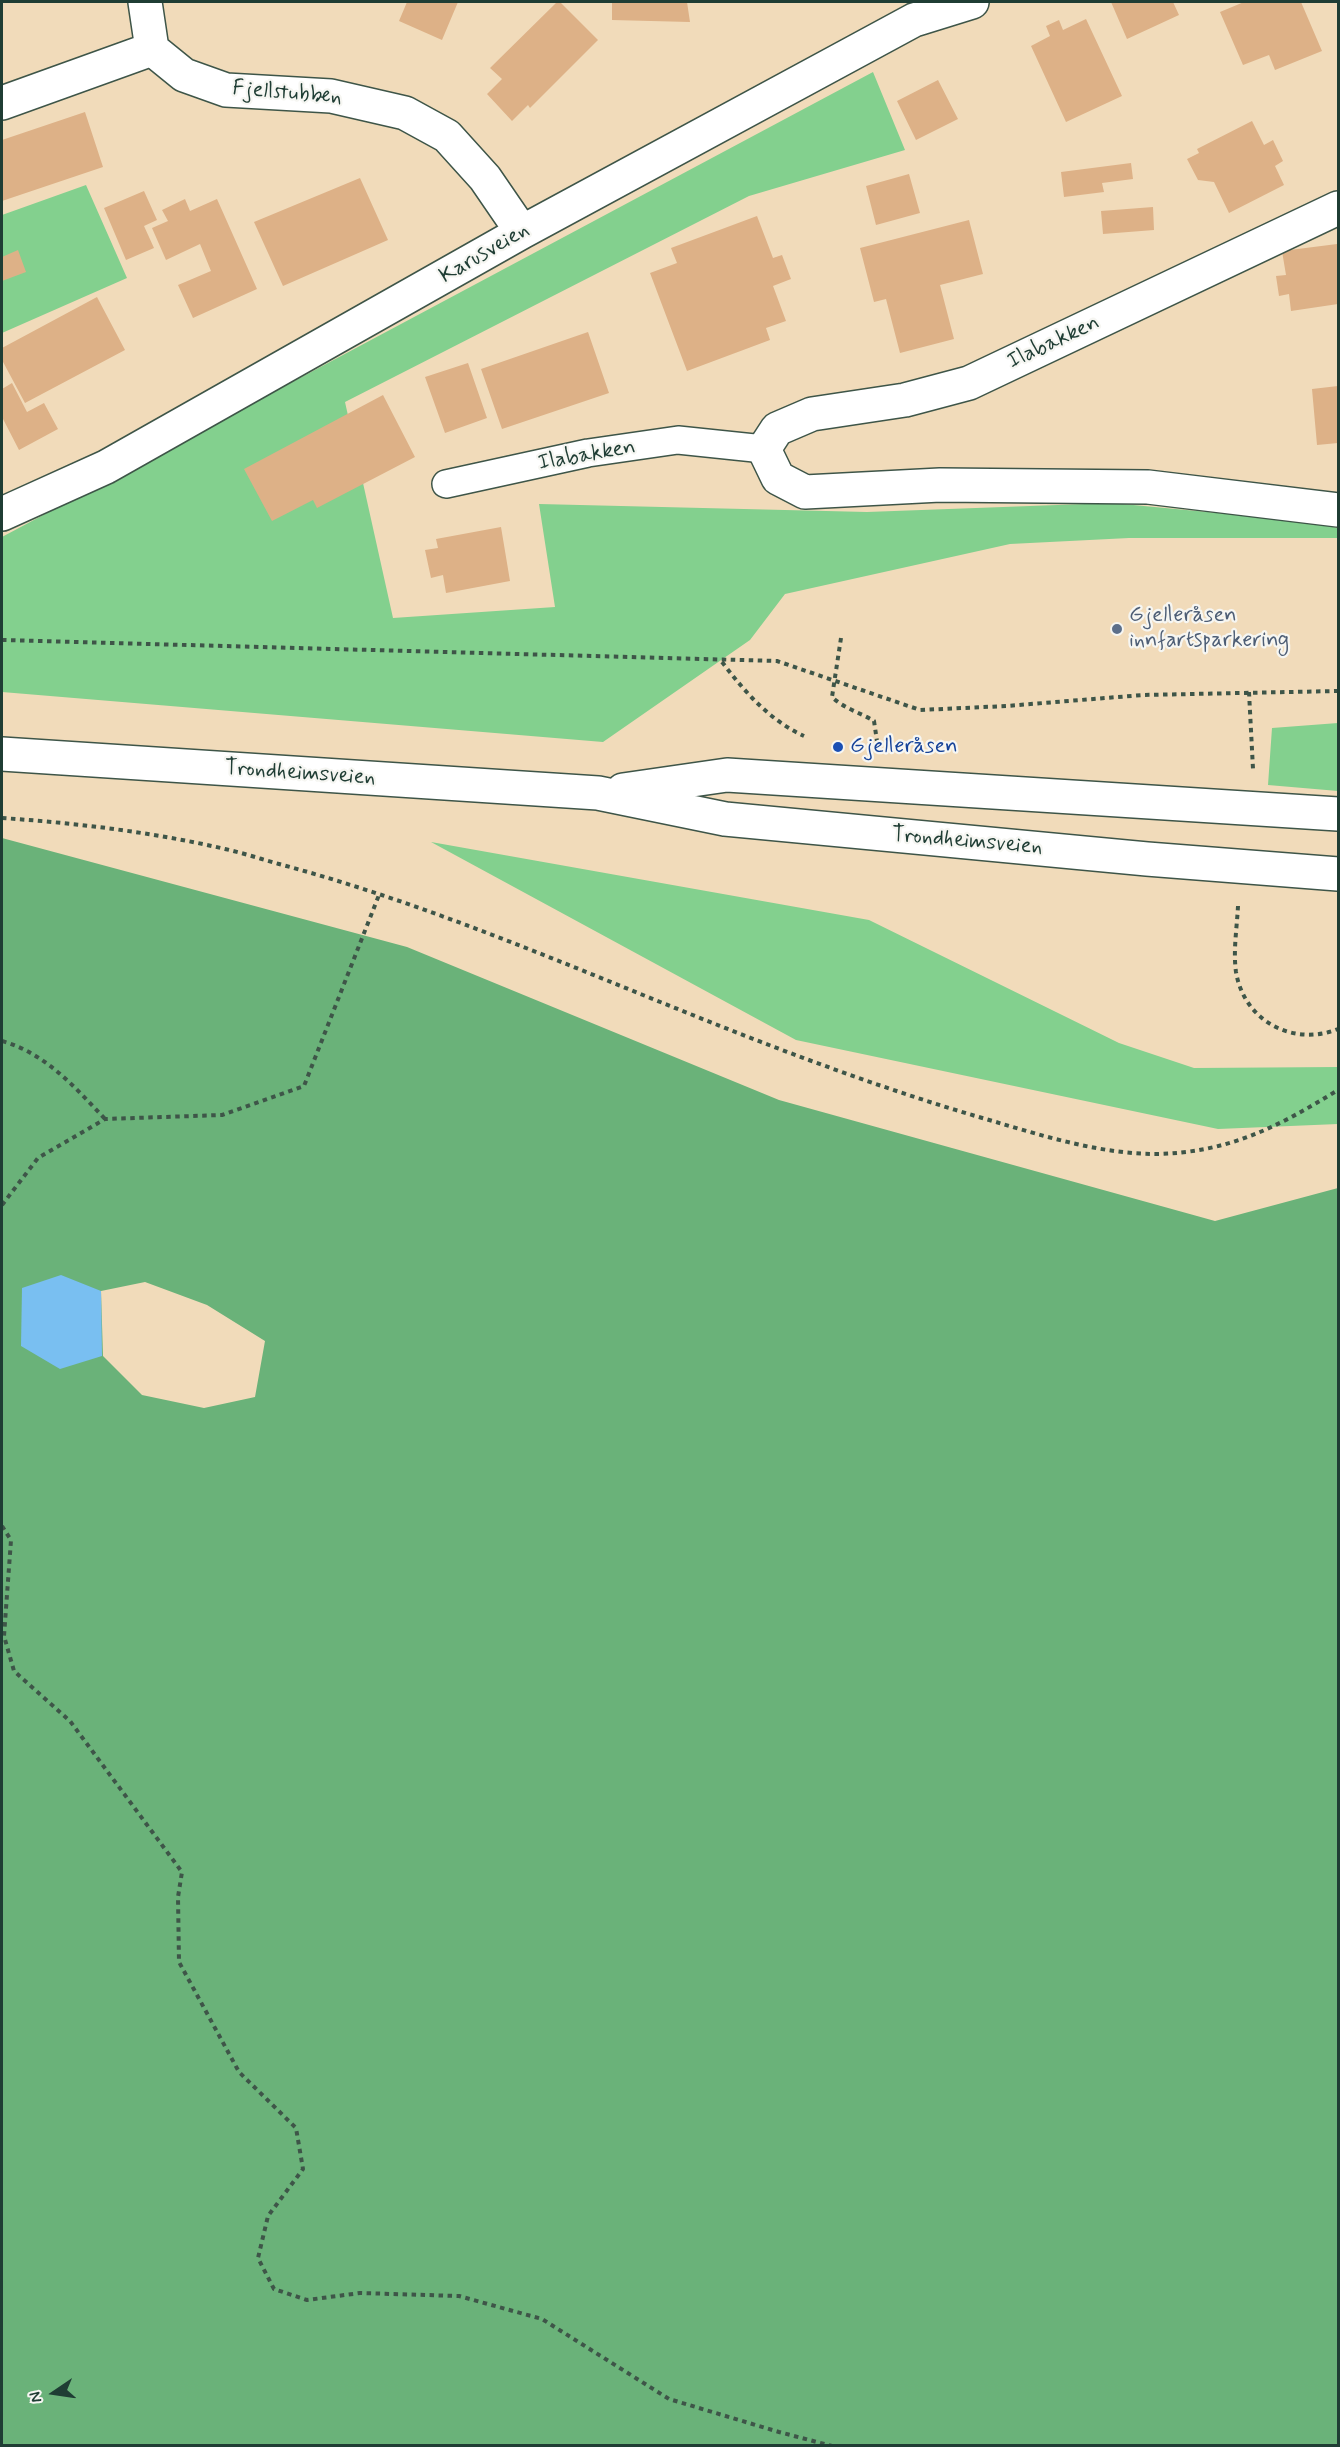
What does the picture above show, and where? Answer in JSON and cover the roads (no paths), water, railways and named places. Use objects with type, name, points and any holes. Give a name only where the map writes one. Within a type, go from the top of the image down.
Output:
[{"type":"main road","points":[[2,104],[153,49],[145,2]]},
{"type":"main road","name":"Karusveien","points":[[2,514],[106,467],[522,232],[914,20],[972,2]]},
{"type":"main road","name":"Fjellstubben","points":[[153,49],[183,75],[226,90],[331,96],[405,113],[447,136],[485,178],[522,232]]},
{"type":"main road","name":"Ilabakken","points":[[764,449],[777,429],[812,414],[905,400],[969,382],[1338,208]]},
{"type":"main road","points":[[764,449],[778,478],[805,492],[940,485],[1148,487],[1338,510]]},
{"type":"main road","name":"Trondheimsveien","points":[[2,754],[598,793],[725,819],[1147,859],[1338,874]]},
{"type":"main road","name":"Trondheimsveien","points":[[598,793],[727,775],[1338,814]]},
{"type":"lane","name":"Ilabakken","points":[[446,484],[588,453],[678,440],[764,449]]},
{"type":"water","points":[[61,1275],[101,1291],[102,1356],[60,1369],[21,1346],[22,1288]]},
{"type":"place","name":"Gjelleråsen innfartsparkering","points":[[1117,629]]},
{"type":"place","name":"Gjelleråsen","points":[[838,747]]}]
